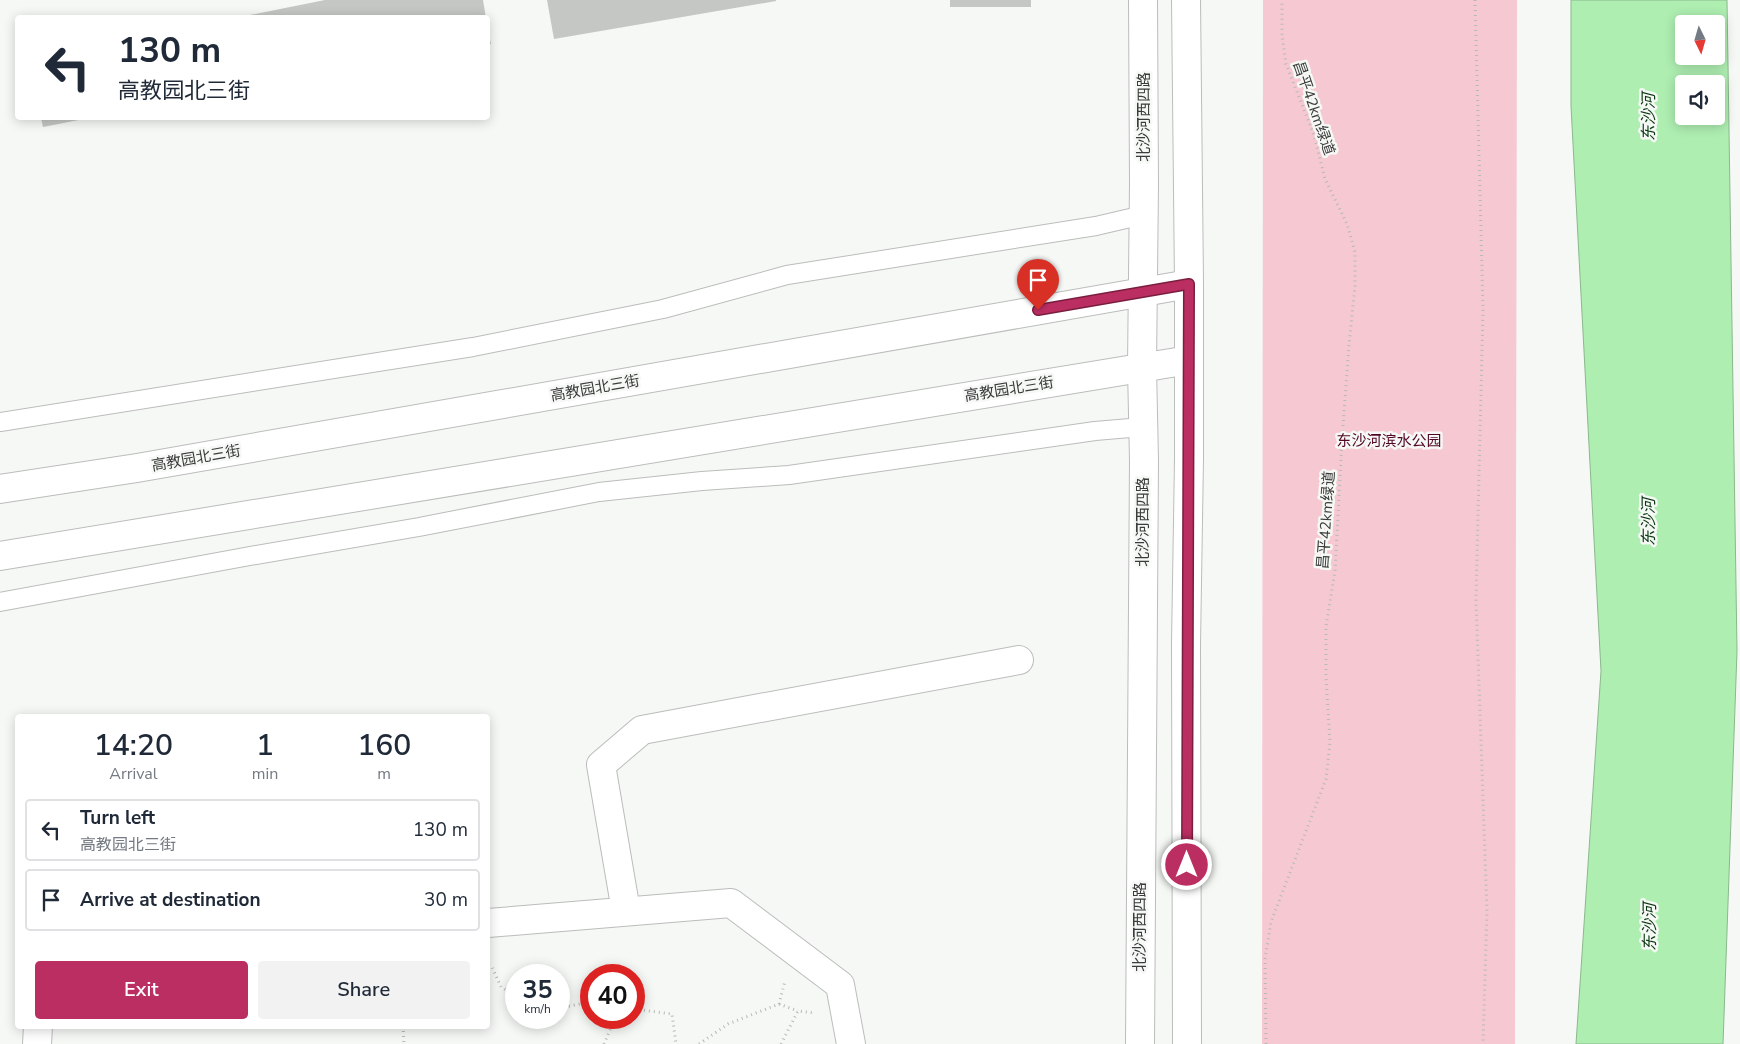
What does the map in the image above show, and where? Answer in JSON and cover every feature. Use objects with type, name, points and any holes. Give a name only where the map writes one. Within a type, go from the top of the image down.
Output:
[{"type":"street","name":"北沙河西四路","points":[[1140,1044],[1144,471],[1142,427],[1143,0]]},
{"type":"street","points":[[1186,0],[1189,284],[1186,645],[1187,1044]]},
{"type":"street","name":"高教园北三街","points":[[0,489],[136,468],[1189,284]]},
{"type":"street","name":"高教园北三街","points":[[0,556],[1189,360]]},
{"type":"street","points":[[626,911],[601,765],[642,730],[1019,660]]},
{"type":"street","points":[[490,923],[731,902],[840,985],[851,1044]]},
{"type":"street","points":[[37,1044],[38,1029]]},
{"type":"lane","points":[[0,422],[473,347],[664,309],[787,275],[1096,226],[1143,215]]},
{"type":"lane","points":[[0,602],[419,527],[599,492],[702,481],[789,475],[1086,432],[1142,427]]},
{"type":"path","name":"昌平42km绿道","points":[[1266,1044],[1266,959],[1271,922],[1326,779],[1330,742],[1326,678],[1326,626],[1334,571],[1356,252],[1347,224],[1325,179],[1314,135],[1286,64],[1282,35],[1282,0]]},
{"type":"path","points":[[1474,0],[1483,309],[1476,600],[1487,911],[1483,1044]]},
{"type":"path","points":[[779,1004],[792,948]]},
{"type":"path","points":[[490,968],[492,967],[501,987],[505,989]]},
{"type":"path","points":[[699,1044],[728,1024],[779,1004],[798,1011],[846,1016]]},
{"type":"path","points":[[645,1010],[672,1014],[676,1044]]},
{"type":"path","points":[[781,1044],[798,1011]]},
{"type":"path","points":[[403,1029],[404,1044]]},
{"type":"path","points":[[604,1044],[610,1029]]},
{"type":"green space","name":"东沙河滨水公园","points":[[1263,0],[1517,0],[1515,1044],[1262,1044]]},
{"type":"water","name":"东沙河","points":[[1571,0],[1727,0],[1737,651],[1723,1044],[1576,1044],[1601,671],[1571,106]]},
{"type":"building","points":[[325,0],[483,0],[486,15],[250,15]]},
{"type":"building","points":[[547,0],[776,0],[776,1],[554,39]]},
{"type":"building","points":[[950,0],[1031,0],[1031,7],[950,7]]},
{"type":"building","points":[[41,120],[79,120],[43,127]]},
{"type":"route","points":[[1038,310],[1189,284],[1186,645],[1187,865]]}]
